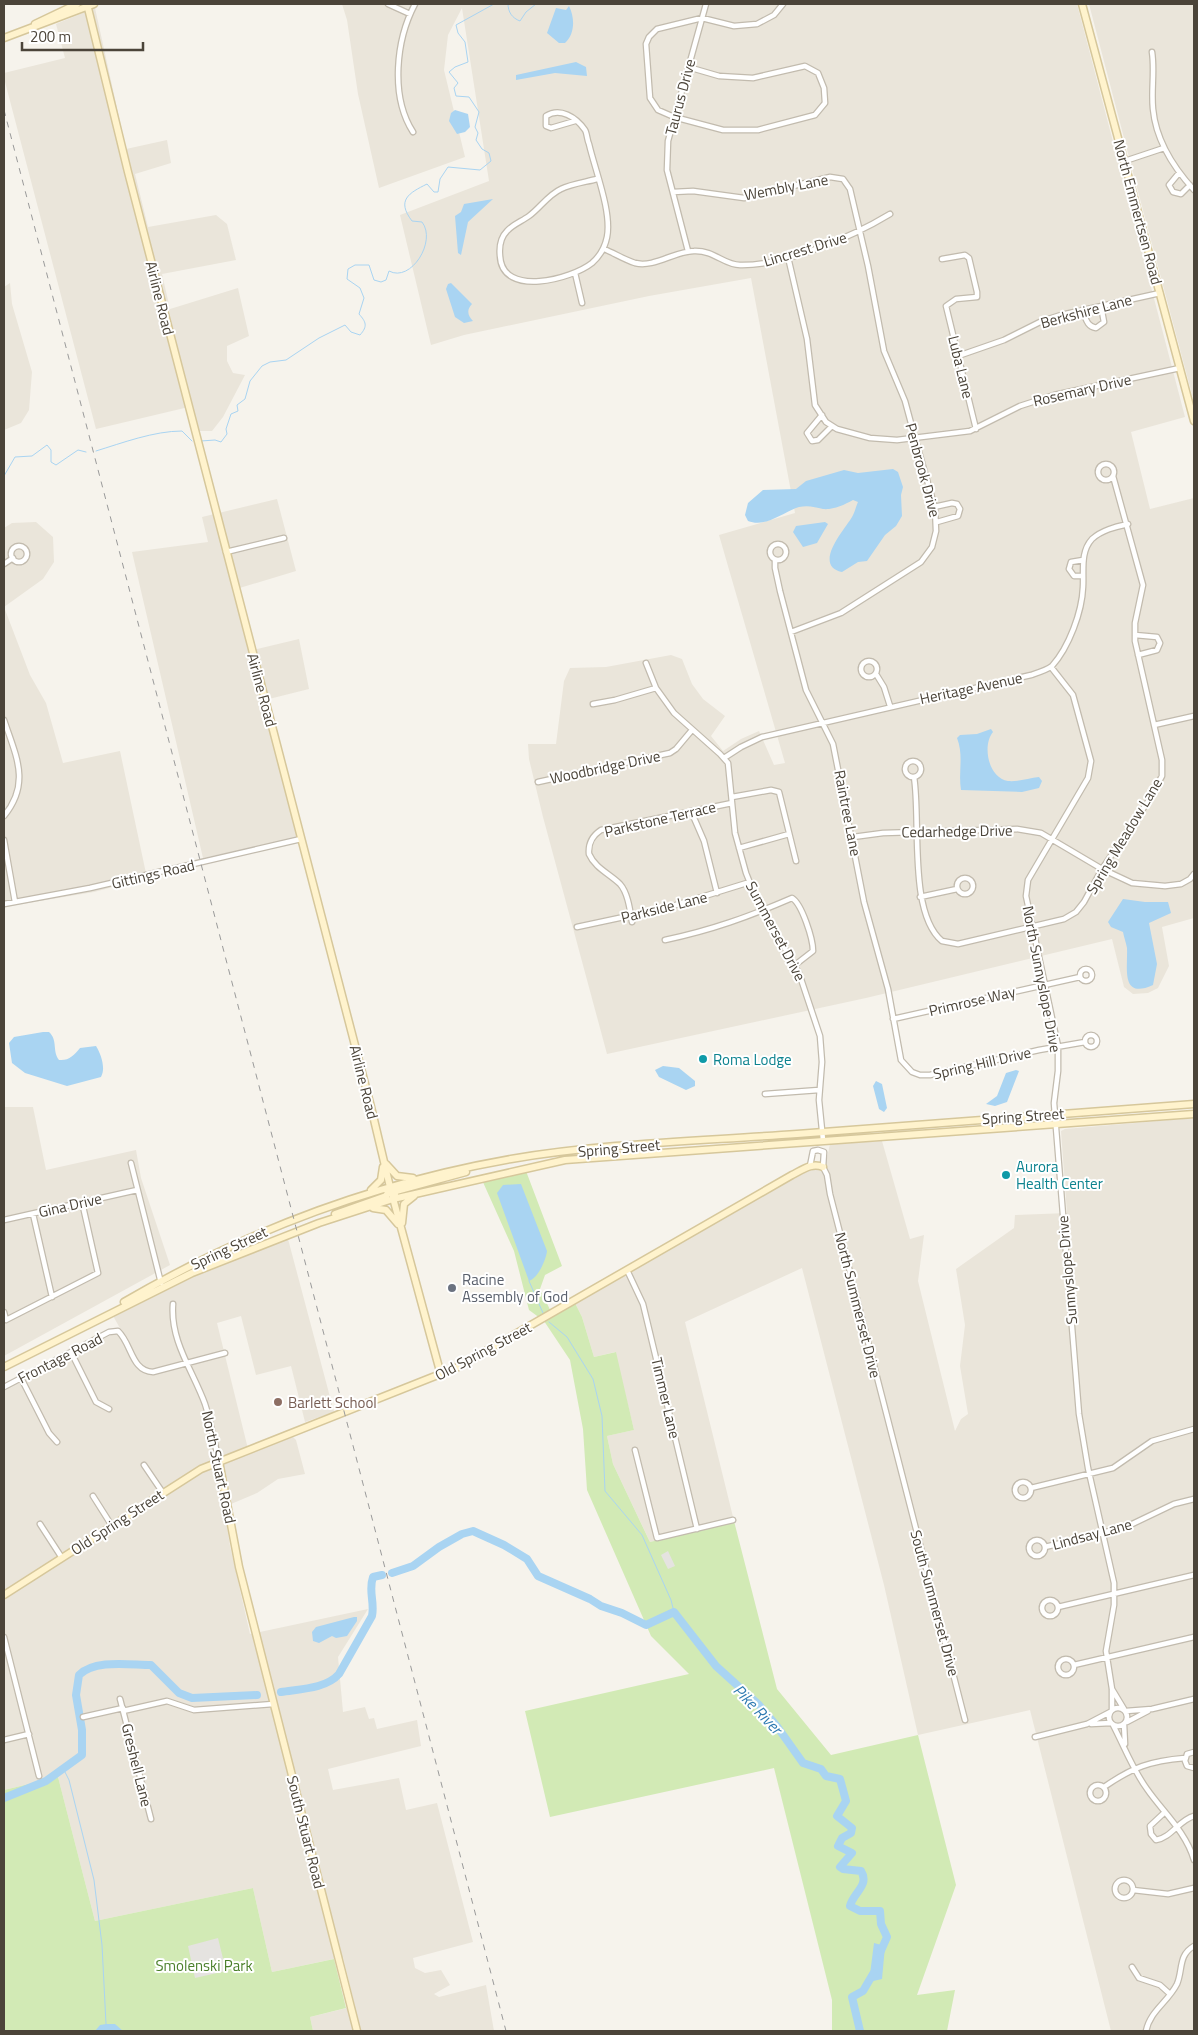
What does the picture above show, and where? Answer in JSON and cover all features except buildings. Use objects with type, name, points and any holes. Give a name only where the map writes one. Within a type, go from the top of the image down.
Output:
[{"type":"street","points":[[28,29],[47,17],[77,4]]},
{"type":"street","points":[[388,4],[410,14]]},
{"type":"street","points":[[413,132],[403,110],[398,79],[400,58],[410,14],[415,4]]},
{"type":"street","name":"Taurus Drive","points":[[688,251],[667,170],[668,141],[706,4]]},
{"type":"street","points":[[688,67],[719,76],[753,78],[805,66],[818,73],[824,88],[826,103],[815,115],[758,130],[716,128],[674,117],[658,110],[650,98],[646,44],[649,37],[657,29],[702,18],[734,26],[757,24],[774,15],[783,4]]},
{"type":"street","name":"North Emmertsen Road","points":[[1082,4],[1194,420]]},
{"type":"street","points":[[4,38],[90,5]]},
{"type":"street","name":"Airline Road","points":[[90,5],[121,148],[393,1199],[441,1375]]},
{"type":"street","points":[[1152,52],[1154,68],[1153,109],[1164,148],[1179,173],[1194,190]]},
{"type":"street","points":[[575,121],[550,128],[546,126],[546,116],[556,112],[566,113],[575,121],[585,130],[607,218],[608,235],[604,249],[593,263],[575,273],[533,282],[516,280],[503,268],[500,258],[500,240],[507,230],[528,216],[561,189],[597,179]]},
{"type":"street","points":[[1125,161],[1164,148]]},
{"type":"street","points":[[1179,173],[1169,185],[1173,192],[1181,194],[1190,185]]},
{"type":"street","name":"Wembly Lane","points":[[673,192],[693,191],[744,198],[830,177],[843,179],[850,189],[860,232]]},
{"type":"street","name":"Lincrest Drive","points":[[604,249],[636,264],[646,264],[688,251],[706,250],[737,265],[788,258],[860,232],[890,214]]},
{"type":"street","name":"Penbrook Drive","points":[[791,632],[841,613],[921,562],[932,548],[937,522],[904,401],[884,351],[860,232]]},
{"type":"street","name":"Luba Lane","points":[[942,259],[965,255],[969,258],[977,292],[977,298],[956,299],[946,306],[976,429]]},
{"type":"street","points":[[788,258],[808,353],[815,405],[832,426],[818,440],[812,441],[808,438],[807,433],[822,415]]},
{"type":"street","points":[[575,273],[582,303]]},
{"type":"street","name":"Berkshire Lane","points":[[958,356],[1004,340],[1042,321],[1160,293]]},
{"type":"street","points":[[1082,310],[1087,323],[1091,327],[1096,328],[1104,322],[1101,306]]},
{"type":"street","name":"Rosemary Drive","points":[[832,426],[870,438],[897,440],[976,429],[1020,406],[1054,395],[1180,368]]},
{"type":"street","name":"Spring Meadow Lane","points":[[920,897],[935,932],[943,942],[958,944],[1064,919],[1076,912],[1084,902],[1102,869],[1150,800],[1162,776],[1162,760],[1135,635],[1135,624],[1143,585],[1128,524],[1113,476]]},
{"type":"street","points":[[934,507],[952,503],[957,504],[960,509],[958,516],[937,522]]},
{"type":"street","points":[[1051,839],[1088,778],[1091,761],[1073,695],[1051,667],[1064,648],[1080,610],[1083,560],[1092,540],[1100,533],[1128,524]]},
{"type":"street","points":[[226,552],[284,538]]},
{"type":"street","points":[[4,564],[13,558]]},
{"type":"street","name":"Raintree Lane","points":[[775,560],[774,568],[806,690],[834,744],[866,911],[888,989],[899,1053],[908,1070]]},
{"type":"street","points":[[1083,560],[1071,562],[1069,569],[1074,576],[1083,576]]},
{"type":"street","points":[[1135,635],[1156,637],[1160,643],[1157,650],[1138,655]]},
{"type":"street","points":[[646,663],[656,688],[674,713],[724,758]]},
{"type":"street","name":"Heritage Avenue","points":[[724,758],[740,747],[762,737],[1031,675],[1051,667]]},
{"type":"street","points":[[876,674],[884,687],[890,706]]},
{"type":"street","points":[[593,704],[615,700],[656,688]]},
{"type":"street","points":[[1154,725],[1194,716]]},
{"type":"street","points":[[4,720],[18,762],[20,779],[14,802],[4,816]]},
{"type":"street","name":"Woodbridge Drive","points":[[538,782],[670,753],[676,749],[692,730]]},
{"type":"street","name":"Summerset Drive","points":[[724,758],[731,775],[732,800],[739,848],[750,882],[764,912],[804,984],[820,1036],[822,1062],[819,1090],[823,1140]]},
{"type":"street","points":[[914,777],[920,897],[958,889]]},
{"type":"street","name":"Parkstone Terrace","points":[[632,919],[621,885],[591,860],[590,840],[601,830],[691,811],[771,790],[779,792],[789,834]]},
{"type":"street","points":[[691,811],[704,840],[717,893]]},
{"type":"street","name":"Cedarhedge Drive","points":[[853,837],[883,832],[1017,829],[1041,833],[1102,869],[1132,882],[1149,886],[1181,884],[1194,876]]},
{"type":"street","points":[[739,848],[789,834],[796,861]]},
{"type":"street","name":"Gittings Road","points":[[4,904],[90,888],[301,839]]},
{"type":"street","name":"North Sunnyslope Drive","points":[[1051,839],[1026,885],[1026,896],[1058,1046],[1059,1062],[1054,1089],[1056,1125]]},
{"type":"street","points":[[4,840],[15,902]]},
{"type":"street","name":"Parkside Lane","points":[[577,927],[632,919],[750,882]]},
{"type":"street","points":[[665,940],[721,927],[764,912],[792,898],[797,901],[813,944],[813,951],[795,965]]},
{"type":"street","name":"Primrose Way","points":[[893,1019],[1080,976]]},
{"type":"street","name":"Spring Hill Drive","points":[[908,1070],[920,1076],[930,1075],[1058,1046],[1084,1042]]},
{"type":"street","points":[[765,1094],[819,1090]]},
{"type":"street","name":"Spring Street","points":[[4,1367],[161,1284],[287,1221],[363,1195],[430,1176],[494,1162],[580,1151],[1194,1104]]},
{"type":"street","points":[[1119,1109],[1119,1120]]},
{"type":"street","name":"Spring Street","points":[[161,1284],[319,1223],[393,1199],[565,1160],[1194,1114]]},
{"type":"street","name":"Sunnyslope Drive","points":[[1056,1125],[1079,1414],[1089,1474]]},
{"type":"street","name":"North Summerset Drive","points":[[810,1166],[813,1151],[824,1152],[823,1167],[827,1175],[830,1194],[904,1485]]},
{"type":"street","points":[[384,1161],[397,1176],[430,1176]]},
{"type":"street","points":[[363,1195],[379,1184],[383,1175],[384,1161]]},
{"type":"street","points":[[393,1199],[396,1191],[494,1162]]},
{"type":"street","points":[[131,1163],[161,1284]]},
{"type":"street","points":[[810,1166],[817,1164],[823,1167]]},
{"type":"street","name":"Old Spring Street","points":[[4,1595],[201,1469],[441,1375],[810,1166]]},
{"type":"street","points":[[319,1223],[344,1210],[386,1196],[390,1187]]},
{"type":"street","name":"Gina Drive","points":[[4,1220],[137,1190]]},
{"type":"street","points":[[402,1232],[404,1204],[410,1197],[422,1192]]},
{"type":"street","points":[[4,1312],[6,1320],[98,1273],[82,1202]]},
{"type":"street","points":[[356,1211],[378,1207],[386,1210],[402,1232]]},
{"type":"street","points":[[33,1214],[52,1296]]},
{"type":"street","name":"Timmer Lane","points":[[627,1270],[643,1304],[697,1529]]},
{"type":"street","name":"North Stuart Road","points":[[173,1304],[172,1316],[186,1363],[205,1405],[237,1559],[255,1634]]},
{"type":"street","name":"Frontage Road","points":[[4,1387],[109,1332],[118,1331],[123,1336],[139,1368],[145,1372],[153,1372],[186,1363]]},
{"type":"street","points":[[72,1352],[96,1402],[108,1409]]},
{"type":"street","points":[[186,1363],[225,1353]]},
{"type":"street","points":[[21,1378],[49,1433],[57,1442]]},
{"type":"street","points":[[1031,1488],[1119,1465],[1143,1447],[1161,1437],[1194,1429]]},
{"type":"street","points":[[635,1450],[657,1538],[733,1520]]},
{"type":"street","points":[[144,1464],[163,1493]]},
{"type":"street","points":[[1089,1474],[1115,1594],[1106,1658],[1112,1689],[1109,1716],[1126,1746],[1134,1768],[1147,1789],[1187,1842],[1194,1860]]},
{"type":"street","name":"South Summerset Drive","points":[[904,1485],[965,1720]]},
{"type":"street","points":[[93,1496],[112,1526]]},
{"type":"street","name":"Lindsay Lane","points":[[1045,1547],[1135,1524],[1174,1504],[1194,1499]]},
{"type":"street","points":[[40,1524],[62,1558]]},
{"type":"street","points":[[1058,1607],[1194,1575]]},
{"type":"street","name":"South Stuart Road","points":[[255,1634],[357,2031]]},
{"type":"street","points":[[1074,1665],[1194,1637]]},
{"type":"street","points":[[4,1638],[39,1776]]},
{"type":"street","points":[[1112,1689],[1125,1710],[1126,1746]]},
{"type":"street","name":"Greshell Lane","points":[[120,1699],[151,1819]]},
{"type":"street","points":[[1036,1737],[1087,1724],[1117,1708],[1125,1710],[1152,1709],[1194,1699]]},
{"type":"street","points":[[83,1717],[167,1701],[194,1710],[273,1704]]},
{"type":"street","points":[[1087,1724],[1112,1724],[1118,1726],[1152,1709]]},
{"type":"street","points":[[4,1740],[29,1734]]},
{"type":"street","points":[[1104,1787],[1134,1768],[1162,1760],[1185,1758],[1187,1754],[1194,1752]]},
{"type":"street","points":[[1185,1758],[1187,1766],[1194,1768]]},
{"type":"street","points":[[1165,1812],[1150,1826],[1153,1838],[1160,1839],[1176,1826],[1194,1816]]},
{"type":"street","points":[[1125,1880],[1130,1883],[1133,1890],[1130,1896],[1125,1898],[1119,1897],[1115,1889],[1120,1882],[1125,1880]]},
{"type":"street","points":[[1133,1890],[1168,1894],[1194,1888]]},
{"type":"street","points":[[1146,2031],[1152,2016],[1177,1984],[1183,1956],[1194,1946]]},
{"type":"street","points":[[1132,1967],[1139,1978],[1160,1985],[1170,1994]]},
{"type":"shaded area","points":[[342,4],[1077,4],[1185,417],[1131,432],[1150,509],[1194,498],[1194,918],[1162,927],[1169,966],[1158,988],[1148,993],[1133,994],[1124,987],[1112,939],[866,998],[607,1054],[543,817],[529,759],[528,744],[556,744],[564,681],[570,668],[606,667],[671,655],[682,659],[692,684],[703,699],[725,716],[711,736],[723,751],[741,739],[759,731],[774,765],[785,763],[719,535],[795,513],[751,278],[649,296],[464,335],[431,345],[400,215],[489,181],[462,8],[448,35],[444,70],[465,157],[379,188],[358,94],[347,20]]},
{"type":"shaded area","points":[[1089,4],[1194,4],[1194,402],[1135,180]]},
{"type":"shaded area","points":[[95,8],[126,149],[167,140],[171,163],[135,174],[148,227],[216,215],[227,224],[236,260],[162,274],[170,309],[238,288],[249,336],[227,346],[227,361],[233,373],[245,375],[223,417],[212,431],[199,431],[193,406],[96,429],[4,78],[4,73],[65,58],[56,24]]},
{"type":"shaded area","points":[[10,283],[12,304],[32,372],[29,410],[21,423],[4,430],[4,287]]},
{"type":"shaded area","points":[[277,499],[296,571],[233,590],[249,651],[299,639],[309,689],[265,700],[298,837],[203,858],[132,552],[208,542],[202,517]]},
{"type":"shaded area","points":[[36,522],[53,537],[54,562],[43,579],[4,607],[4,528],[12,523]]},
{"type":"shaded area","points":[[4,607],[30,675],[46,703],[63,763],[120,751],[147,878],[94,892],[4,907]]},
{"type":"shaded area","points":[[4,1107],[33,1107],[46,1170],[136,1150],[141,1178],[170,1265],[4,1356]]},
{"type":"shaded area","points":[[1194,1118],[1194,2031],[1111,2031],[1030,1710],[918,1735],[884,1585],[802,1268],[685,1322],[734,1521],[650,1542],[613,1464],[607,1436],[634,1430],[615,1352],[594,1357],[582,1317],[575,1303],[768,1191],[810,1169],[819,1168],[827,1158],[830,1144],[882,1141],[910,1239],[924,1235],[918,1281],[955,1431],[961,1419],[968,1414],[960,1366],[965,1325],[956,1269],[1014,1228],[1015,1215],[1067,1213],[1061,1131],[1065,1129]]},
{"type":"shaded area","points":[[288,1239],[334,1412],[305,1422],[291,1366],[256,1375],[241,1316],[217,1323],[249,1453],[293,1437],[296,1440],[305,1474],[278,1479],[257,1493],[231,1504],[223,1501],[230,1546],[250,1634],[368,1609],[338,1657],[343,1712],[365,1707],[369,1719],[374,1718],[377,1729],[417,1720],[421,1746],[328,1769],[333,1790],[399,1778],[406,1810],[437,1803],[473,1942],[413,1958],[415,1968],[425,1973],[441,1970],[450,1985],[434,1994],[439,1997],[486,1985],[494,2031],[313,2031],[310,2017],[355,2006],[343,1957],[272,1972],[253,1888],[95,1921],[58,1777],[4,1790],[4,1389],[121,1330],[112,1314],[176,1283],[250,1251]]},
{"type":"shaded area","points":[[668,1551],[675,1566],[668,1569],[661,1555]]},
{"type":"shaded area","points":[[218,1938],[226,1971],[195,1978],[188,1946]]},
{"type":"green space","points":[[526,1171],[562,1266],[545,1275],[540,1289],[553,1316],[575,1303],[582,1317],[594,1357],[616,1352],[634,1430],[607,1436],[613,1464],[650,1542],[734,1521],[777,1689],[831,1755],[918,1735],[956,1885],[917,1995],[955,1990],[947,2031],[832,2031],[832,2000],[774,1768],[550,1817],[525,1711],[689,1674],[651,1636],[587,1490],[583,1429],[570,1360],[544,1321],[529,1310],[514,1251],[482,1180]]},
{"type":"green space","name":"Smolenski Park","points":[[58,1777],[95,1921],[253,1888],[272,1972],[334,1959],[346,2008],[310,2017],[313,2031],[4,2031],[4,1790]]},
{"type":"water","points":[[569,6],[573,21],[571,35],[565,43],[559,43],[547,33],[556,8],[566,10]]},
{"type":"water","points":[[576,62],[586,67],[587,76],[555,73],[516,80],[516,75]]},
{"type":"water","points":[[455,110],[468,114],[470,127],[465,132],[457,134],[449,121],[451,113]]},
{"type":"water","points":[[493,199],[468,222],[461,255],[458,253],[455,216],[461,212],[464,204]]},
{"type":"water","points":[[451,283],[472,304],[468,313],[473,321],[464,323],[455,317],[446,289],[448,284]]},
{"type":"water","points":[[893,469],[898,472],[903,487],[901,495],[902,516],[896,526],[885,535],[867,561],[858,562],[842,572],[834,568],[830,562],[830,555],[833,546],[853,515],[858,502],[853,500],[831,509],[808,506],[799,507],[768,521],[755,523],[748,521],[745,515],[748,503],[763,490],[796,489],[806,481],[844,470],[858,473]]},
{"type":"water","points":[[825,522],[828,524],[817,543],[803,547],[793,532],[796,526]]},
{"type":"water","points":[[991,729],[993,732],[988,745],[988,752],[989,760],[996,774],[1001,779],[1008,781],[1039,777],[1042,781],[1039,788],[1022,792],[961,790],[961,758],[957,738],[960,735],[977,734]]},
{"type":"water","points":[[1123,899],[1145,902],[1168,902],[1171,913],[1149,923],[1157,964],[1153,985],[1135,988],[1131,985],[1128,979],[1127,948],[1123,932],[1111,927],[1108,922]]},
{"type":"water","points":[[49,1032],[52,1035],[59,1060],[68,1058],[80,1048],[96,1046],[103,1065],[101,1077],[67,1086],[25,1073],[12,1063],[9,1043],[14,1037]]},
{"type":"water","points":[[663,1066],[679,1068],[695,1081],[695,1086],[686,1090],[659,1077],[655,1070]]},
{"type":"water","points":[[1019,1071],[1007,1102],[995,1106],[986,1104],[997,1096],[1006,1073]]},
{"type":"water","points":[[876,1081],[882,1084],[887,1108],[884,1112],[879,1109],[873,1086]]},
{"type":"water","points":[[521,1184],[547,1251],[541,1268],[529,1281],[497,1193],[503,1185]]},
{"type":"water","points":[[357,1617],[357,1621],[347,1636],[336,1638],[332,1636],[319,1643],[313,1641],[312,1632],[316,1627]]},
{"type":"water","points":[[874,1943],[885,1946],[882,1979],[869,1982]]},
{"type":"water","points":[[115,2024],[123,2031],[95,2031],[100,2025]]},
{"type":"waterway","points":[[201,441],[215,440],[221,442],[227,434],[226,429],[231,414],[238,411],[237,405],[245,399],[250,381],[262,366],[270,362],[286,360],[319,338],[345,325],[351,332],[360,335],[365,327],[365,322],[359,314],[364,298],[360,288],[347,279],[348,269],[355,265],[369,265],[374,280],[381,282],[386,280],[389,271],[397,273],[406,271],[413,266],[424,249],[426,230],[422,222],[412,221],[407,214],[405,208],[407,198],[410,194],[427,184],[434,192],[438,192],[440,179],[448,167],[480,170],[491,161],[489,153],[482,149],[476,140],[478,133],[475,127],[479,112],[469,97],[456,96],[454,88],[458,83],[449,72],[455,67],[468,62],[465,42],[458,33],[456,25],[494,4]]},
{"type":"waterway","points":[[508,4],[511,14],[520,21],[526,12],[536,4]]},
{"type":"waterway","points":[[96,451],[160,433],[182,431],[192,441]]},
{"type":"waterway","points":[[4,476],[15,457],[32,456],[47,445],[51,450],[51,462],[56,465],[78,450],[86,452]]},
{"type":"waterway","points":[[4,477],[4,482]]},
{"type":"waterway","points":[[529,1281],[543,1313]]},
{"type":"waterway","points":[[549,1322],[567,1337],[593,1379],[602,1416],[605,1491],[642,1535],[671,1600],[674,1612]]},
{"type":"waterway","name":"Pike River","points":[[392,1573],[413,1566],[439,1547],[462,1534],[473,1531],[504,1545],[527,1559],[538,1576],[646,1625],[674,1612],[716,1666],[759,1705],[803,1763],[821,1769],[826,1776],[840,1779],[846,1801],[837,1816],[852,1828],[851,1833],[842,1838],[838,1846],[852,1853],[840,1867],[861,1871],[863,1876],[864,1881],[850,1906],[860,1911],[880,1911],[881,1924],[887,1937],[880,1953]]},
{"type":"waterway","name":"Pike River","points":[[281,1692],[327,1683],[339,1674],[372,1616],[371,1587],[373,1577],[382,1575]]},
{"type":"waterway","name":"Pike River","points":[[4,1798],[46,1781],[82,1755],[82,1730],[76,1695],[79,1675],[86,1670],[113,1664],[151,1665],[179,1693],[192,1698],[257,1695]]},
{"type":"waterway","points":[[64,1770],[69,1780],[94,1880],[102,1945],[106,2024]]},
{"type":"waterway","name":"Pike River","points":[[860,2031],[852,1997],[863,1991],[873,1974]]},
{"type":"railway","points":[[4,110],[506,2031]]},
{"type":"place","name":"Roma Lodge","points":[[703,1059]]},
{"type":"place","name":"Aurora Health Center","points":[[1006,1175]]},
{"type":"place","name":"Racine Assembly of God","points":[[452,1288]]},
{"type":"place","name":"Barlett School","points":[[278,1402]]}]
